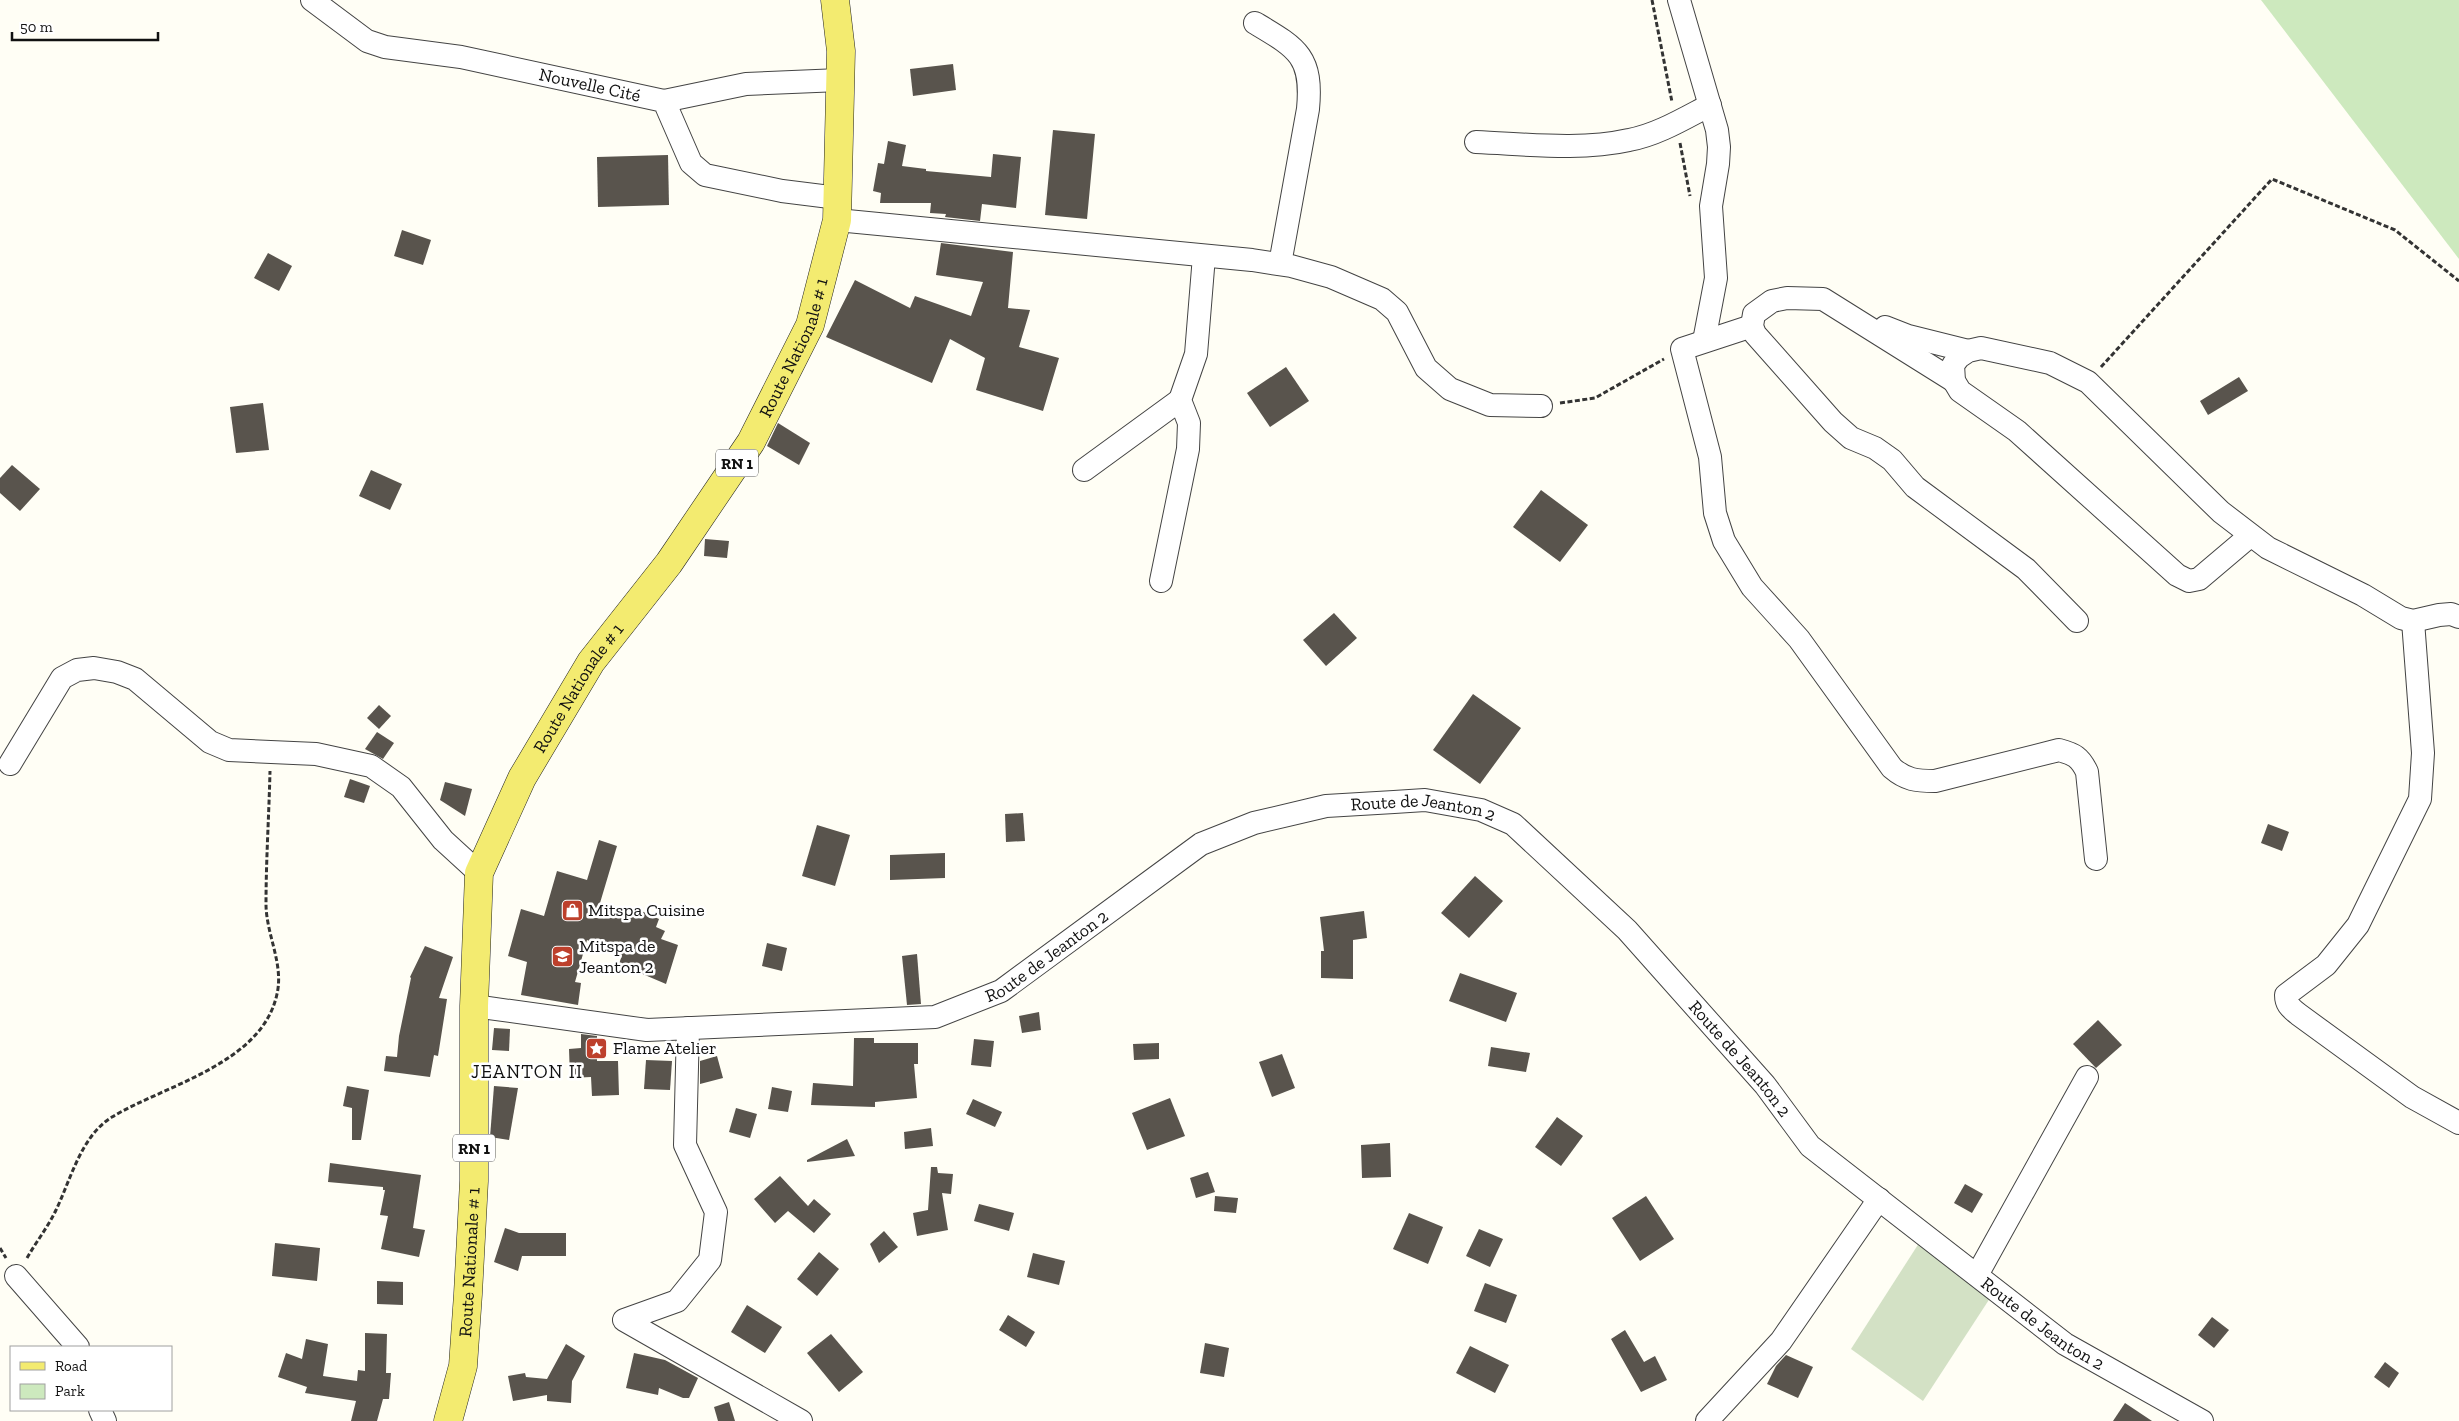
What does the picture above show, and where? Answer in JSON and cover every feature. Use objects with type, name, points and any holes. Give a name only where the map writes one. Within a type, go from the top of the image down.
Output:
[{"type":"main road","name":"Route Nationale # 1","points":[[448,1421],[462,1366],[468,1294],[474,1181],[474,1006],[479,873],[522,778],[591,662],[669,564],[752,442],[810,325],[837,209],[841,51],[835,0]]},
{"type":"street","name":"Nouvelle Cité","points":[[312,0],[367,41],[385,47],[461,57],[664,101],[691,162],[704,175],[782,191],[837,209],[1280,264],[1331,278],[1382,299],[1398,312],[1426,368],[1450,390],[1490,405],[1541,406]]},
{"type":"street","points":[[1679,0],[1710,105],[1719,147],[1711,206],[1716,278],[1704,341]]},
{"type":"street","points":[[1255,23],[1290,44],[1305,64],[1310,84],[1308,109],[1280,264]]},
{"type":"street","points":[[664,101],[746,84],[840,80]]},
{"type":"street","points":[[1476,142],[1601,145],[1631,140],[1676,122],[1710,105]]},
{"type":"street","points":[[1084,470],[1180,400],[1196,354],[1204,256]]},
{"type":"street","points":[[1954,381],[1822,299],[1787,298],[1772,302],[1754,314],[1752,326],[1755,334],[1770,354],[1833,422],[1851,438],[1875,448],[1892,460],[1915,486],[2026,569],[2078,621]]},
{"type":"street","points":[[1837,309],[1908,336],[1968,351]]},
{"type":"street","points":[[1752,326],[1682,349],[1710,457],[1715,513],[1724,541],[1752,587],[1799,639],[1892,768],[1903,777],[1916,781],[1935,781],[2059,750],[2073,754],[2082,760],[2087,772],[2096,859]]},
{"type":"street","points":[[2251,535],[2199,579],[2189,581],[2177,576],[2017,431],[1960,391],[1954,381],[1953,365],[1959,357],[1968,351],[1981,348],[2050,363],[2088,382],[2221,512],[2268,548],[2363,595],[2401,618],[2413,621],[2439,615],[2459,617]]},
{"type":"street","points":[[1161,581],[1188,449],[1188,423],[1180,400]]},
{"type":"street","points":[[2413,621],[2424,753],[2420,798],[2358,926],[2326,965],[2309,980],[2286,995],[2286,1000],[2289,1006],[2298,1014],[2412,1097],[2459,1123]]},
{"type":"street","points":[[10,764],[62,678],[77,670],[94,668],[116,672],[135,679],[210,742],[229,750],[316,754],[372,766],[401,787],[443,840],[479,873]]},
{"type":"street","name":"Route de Jeanton 2","points":[[474,1006],[647,1030],[935,1017],[1002,991],[1202,844],[1254,823],[1326,806],[1425,800],[1481,810],[1513,824],[1627,930],[1765,1085],[1810,1146],[2065,1344],[2202,1421]]},
{"type":"street","points":[[688,1028],[685,1145],[716,1212],[710,1260],[677,1301],[624,1320],[800,1421]]},
{"type":"street","points":[[1976,1275],[2087,1077]]},
{"type":"street","points":[[1707,1421],[1781,1341],[1879,1199]]},
{"type":"street","points":[[16,1276],[77,1346]]},
{"type":"path","points":[[1652,0],[1692,205]]},
{"type":"path","points":[[2088,382],[2272,179],[2395,230],[2459,281]]},
{"type":"path","points":[[1541,406],[1595,398],[1682,349]]},
{"type":"path","points":[[16,1276],[56,1211],[82,1151],[94,1133],[111,1118],[222,1062],[250,1041],[267,1018],[277,995],[279,974],[266,905],[270,751]]},
{"type":"green space","points":[[2261,0],[2459,0],[2459,259]]},
{"type":"green space","points":[[1921,1240],[1994,1292],[1923,1401],[1851,1349]]},
{"type":"building","points":[[953,64],[956,90],[913,96],[910,69]]},
{"type":"building","points":[[1053,130],[1095,134],[1087,219],[1045,215]]},
{"type":"building","points":[[888,141],[906,145],[902,166],[926,169],[926,171],[991,177],[993,154],[1021,157],[1016,208],[982,204],[980,221],[945,217],[946,214],[930,213],[931,203],[880,203],[881,193],[873,191],[878,163],[884,164]]},
{"type":"building","points":[[668,155],[669,205],[598,207],[597,157]]},
{"type":"building","points":[[402,230],[431,240],[423,265],[394,256]]},
{"type":"building","points":[[941,243],[1013,252],[1008,308],[1030,310],[1019,347],[1059,358],[1043,411],[976,390],[985,358],[950,339],[932,383],[826,337],[855,280],[910,308],[915,296],[971,316],[983,282],[936,275]]},
{"type":"building","points":[[268,253],[292,266],[279,291],[254,278]]},
{"type":"building","points":[[1286,367],[1309,401],[1270,427],[1247,393]]},
{"type":"building","points":[[2239,377],[2248,391],[2208,415],[2200,401]]},
{"type":"building","points":[[263,403],[269,450],[236,453],[230,407]]},
{"type":"building","points":[[778,423],[810,443],[799,465],[767,446]]},
{"type":"building","points":[[12,465],[40,489],[20,511],[0,493],[0,478]]},
{"type":"building","points":[[371,470],[402,484],[390,510],[359,496]]},
{"type":"building","points":[[1541,490],[1588,525],[1560,562],[1513,527]]},
{"type":"building","points":[[705,539],[729,541],[727,558],[704,556]]},
{"type":"building","points":[[1334,613],[1357,638],[1326,666],[1303,640]]},
{"type":"building","points":[[1473,694],[1521,728],[1480,784],[1433,750]]},
{"type":"building","points":[[379,705],[391,716],[379,729],[367,718]]},
{"type":"building","points":[[377,732],[394,743],[383,759],[365,749]]},
{"type":"building","points":[[350,779],[370,786],[364,803],[344,797]]},
{"type":"building","points":[[445,782],[472,789],[465,816],[440,800]]},
{"type":"building","points":[[1023,813],[1025,841],[1006,842],[1005,814]]},
{"type":"building","points":[[2268,824],[2289,832],[2282,851],[2261,843]]},
{"type":"building","points":[[817,825],[850,835],[835,886],[802,876]]},
{"type":"building","points":[[599,840],[617,846],[600,903],[635,913],[637,909],[659,919],[656,927],[665,931],[661,939],[678,945],[666,984],[619,964],[622,955],[587,940],[575,982],[581,983],[578,1005],[521,995],[527,962],[508,956],[521,909],[544,916],[557,871],[587,880]]},
{"type":"building","points":[[945,853],[945,878],[890,880],[890,855]]},
{"type":"building","points":[[1475,876],[1503,901],[1469,938],[1441,913]]},
{"type":"building","points":[[1364,911],[1367,938],[1353,940],[1353,979],[1321,978],[1321,951],[1324,951],[1320,917]]},
{"type":"building","points":[[767,943],[787,948],[782,971],[762,966]]},
{"type":"building","points":[[425,946],[453,957],[439,998],[447,999],[438,1056],[434,1055],[430,1077],[384,1071],[386,1056],[397,1057],[410,977]]},
{"type":"building","points":[[917,954],[921,1004],[907,1005],[902,956]]},
{"type":"building","points":[[1460,973],[1517,993],[1506,1022],[1449,1001]]},
{"type":"building","points":[[1039,1012],[1041,1030],[1022,1033],[1019,1016]]},
{"type":"building","points":[[2098,1020],[2122,1045],[2096,1068],[2073,1044]]},
{"type":"building","points":[[494,1028],[510,1029],[509,1051],[492,1050]]},
{"type":"building","points":[[581,1034],[597,1036],[597,1061],[618,1061],[619,1095],[592,1096],[591,1077],[570,1078],[569,1049],[581,1048]]},
{"type":"building","points":[[854,1038],[874,1038],[874,1043],[918,1043],[918,1064],[914,1064],[917,1098],[875,1102],[875,1107],[811,1105],[813,1083],[853,1086]]},
{"type":"building","points":[[974,1039],[994,1041],[991,1067],[971,1065]]},
{"type":"building","points":[[1159,1043],[1159,1059],[1134,1060],[1133,1044]]},
{"type":"building","points":[[1491,1047],[1530,1053],[1526,1072],[1488,1066]]},
{"type":"building","points":[[1282,1054],[1295,1088],[1272,1097],[1259,1062]]},
{"type":"building","points":[[717,1056],[723,1078],[700,1084],[700,1061]]},
{"type":"building","points":[[646,1060],[672,1061],[670,1090],[644,1089]]},
{"type":"building","points":[[347,1086],[369,1090],[361,1140],[352,1140],[352,1108],[343,1106]]},
{"type":"building","points":[[494,1086],[518,1088],[509,1140],[490,1137]]},
{"type":"building","points":[[772,1087],[792,1091],[788,1112],[768,1109]]},
{"type":"building","points":[[1170,1098],[1185,1136],[1147,1150],[1132,1113]]},
{"type":"building","points":[[973,1099],[1002,1112],[995,1127],[966,1114]]},
{"type":"building","points":[[736,1108],[757,1114],[750,1138],[729,1132]]},
{"type":"building","points":[[1557,1117],[1583,1136],[1561,1166],[1535,1147]]},
{"type":"building","points":[[931,1128],[933,1146],[905,1149],[904,1132]]},
{"type":"building","points":[[847,1139],[855,1156],[807,1162],[807,1160]]},
{"type":"building","points":[[1390,1143],[1391,1177],[1362,1178],[1361,1145]]},
{"type":"building","points":[[330,1163],[421,1175],[413,1228],[425,1230],[419,1257],[381,1249],[388,1216],[380,1215],[385,1190],[383,1190],[383,1187],[328,1182]]},
{"type":"building","points":[[931,1167],[937,1167],[938,1173],[953,1174],[951,1194],[942,1193],[948,1230],[917,1236],[913,1213],[928,1210]]},
{"type":"building","points":[[1208,1172],[1215,1192],[1196,1198],[1190,1178]]},
{"type":"building","points":[[780,1176],[808,1206],[814,1199],[831,1214],[814,1233],[788,1211],[775,1223],[754,1199]]},
{"type":"building","points":[[1965,1184],[1983,1194],[1972,1213],[1954,1203]]},
{"type":"building","points":[[1215,1196],[1238,1198],[1236,1213],[1214,1211]]},
{"type":"building","points":[[1646,1196],[1674,1239],[1640,1261],[1612,1218]]},
{"type":"building","points":[[979,1204],[1014,1213],[1009,1231],[974,1221]]},
{"type":"building","points":[[1409,1213],[1443,1227],[1428,1264],[1393,1249]]},
{"type":"building","points":[[505,1228],[519,1233],[566,1233],[566,1256],[522,1256],[518,1271],[494,1262]]},
{"type":"building","points":[[1479,1229],[1503,1239],[1490,1267],[1466,1256]]},
{"type":"building","points":[[884,1231],[898,1247],[879,1263],[870,1244]]},
{"type":"building","points":[[275,1243],[320,1248],[317,1281],[272,1276]]},
{"type":"building","points":[[819,1252],[839,1269],[817,1296],[797,1279]]},
{"type":"building","points":[[1033,1253],[1065,1261],[1059,1285],[1027,1277]]},
{"type":"building","points":[[377,1281],[403,1282],[403,1305],[377,1304]]},
{"type":"building","points":[[1485,1283],[1517,1295],[1506,1323],[1474,1311]]},
{"type":"building","points":[[747,1305],[782,1327],[765,1353],[731,1332]]},
{"type":"building","points":[[1008,1315],[1035,1332],[1026,1347],[999,1330]]},
{"type":"building","points":[[2212,1317],[2229,1330],[2214,1348],[2198,1335]]},
{"type":"building","points":[[1625,1330],[1644,1362],[1655,1356],[1667,1380],[1641,1392],[1611,1339]]},
{"type":"building","points":[[365,1333],[387,1334],[386,1373],[391,1373],[389,1399],[383,1399],[377,1421],[351,1421],[356,1401],[305,1393],[307,1387],[278,1377],[286,1353],[302,1359],[306,1339],[328,1344],[323,1376],[357,1381],[358,1370],[365,1371]]},
{"type":"building","points":[[831,1334],[863,1372],[839,1392],[807,1353]]},
{"type":"building","points":[[1205,1343],[1229,1348],[1224,1377],[1200,1373]]},
{"type":"building","points":[[566,1344],[585,1356],[572,1381],[571,1403],[547,1401],[547,1395],[513,1401],[508,1376],[525,1373],[526,1377],[547,1379]]},
{"type":"building","points":[[1470,1346],[1509,1365],[1495,1393],[1456,1373]]},
{"type":"building","points":[[634,1353],[665,1360],[698,1378],[689,1398],[683,1398],[659,1388],[658,1395],[626,1388]]},
{"type":"building","points":[[1786,1355],[1813,1367],[1798,1398],[1767,1384],[1776,1366]]},
{"type":"building","points":[[2385,1362],[2399,1373],[2389,1388],[2374,1377]]},
{"type":"building","points":[[729,1402],[735,1421],[718,1421],[714,1407]]},
{"type":"building","points":[[2125,1403],[2152,1421],[2113,1421]]},
{"type":"place","name":"Mitspa Cuisine","points":[[572,910]]},
{"type":"place","name":"Mitspa de Jeanton 2","points":[[563,956]]},
{"type":"place","name":"Flame Atelier","points":[[597,1048]]},
{"type":"district","name":"JEANTON II","points":[[527,1071]]}]
